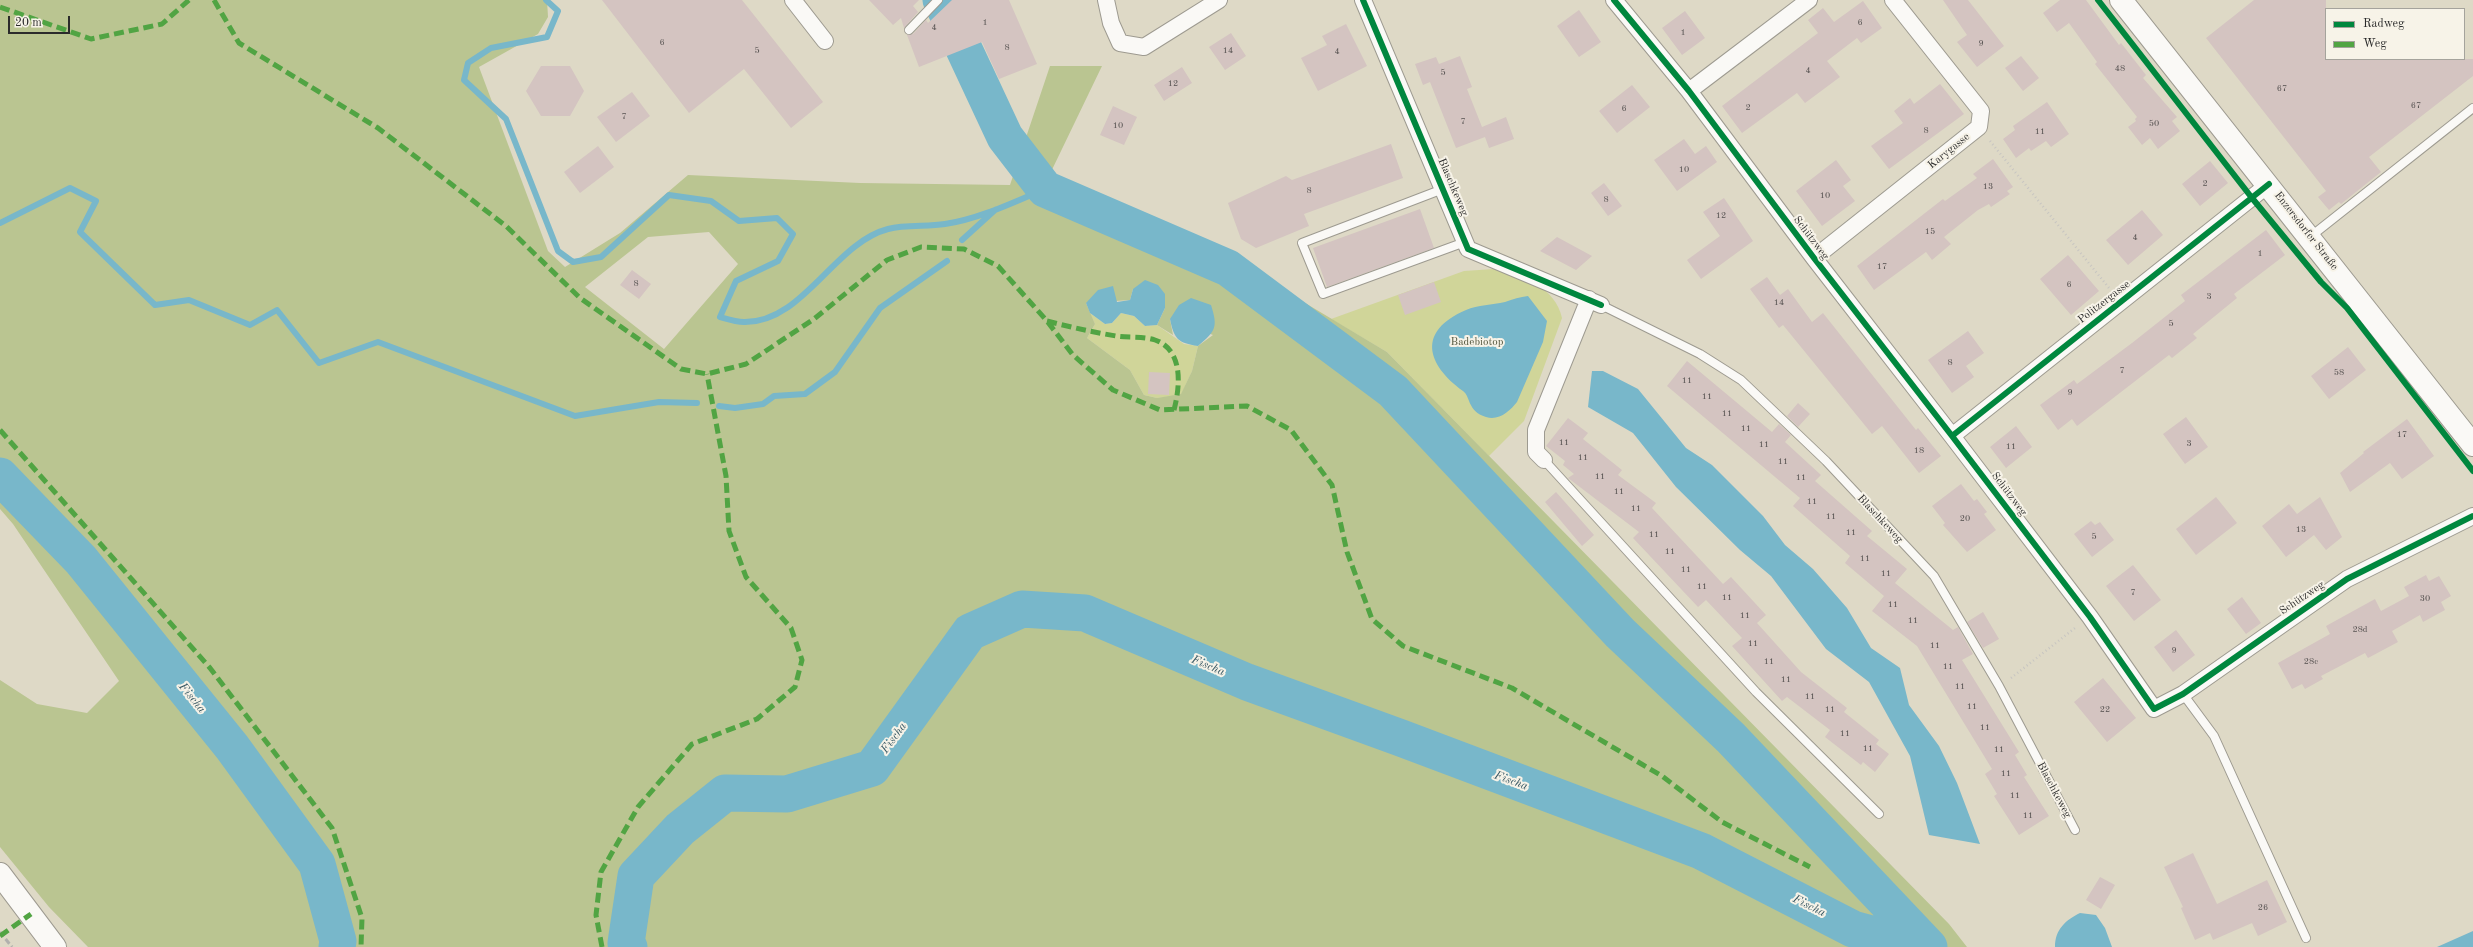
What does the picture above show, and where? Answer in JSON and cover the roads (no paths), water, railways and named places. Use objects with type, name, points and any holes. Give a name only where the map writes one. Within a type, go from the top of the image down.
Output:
[{"type":"main road","name":"Enzersdorfer Straße","points":[[2121,0],[2269,184],[2473,445]]},
{"type":"main road","points":[[0,874],[55,947]]},
{"type":"street","points":[[793,0],[825,41]]},
{"type":"street","points":[[1106,0],[1111,24],[1120,43],[1144,48],[1219,0]]},
{"type":"street","name":"Blaschkeweg","points":[[1363,0],[1468,249],[1595,302]]},
{"type":"street","name":"Schützweg","points":[[1614,0],[1689,91],[1814,258],[2090,617],[2154,710],[2183,694],[2347,579],[2473,516]]},
{"type":"street","points":[[1689,91],[1809,0]]},
{"type":"street","name":"Karygasse","points":[[1814,258],[1979,127],[1981,111],[1893,0]]},
{"type":"street","name":"Politzergasse","points":[[1952,436],[2269,184]]},
{"type":"street","points":[[1544,460],[1536,452],[1536,430],[1595,302]]},
{"type":"lane","points":[[909,30],[935,2]]},
{"type":"lane","points":[[2310,237],[2473,108]]},
{"type":"lane","points":[[1443,189],[1302,243],[1323,294],[1465,242]]},
{"type":"lane","name":"Blaschkeweg","points":[[1595,302],[1700,354],[1741,380],[1820,456],[1934,576],[1999,686],[2075,830]]},
{"type":"lane","points":[[1544,460],[1756,692],[1879,814]]},
{"type":"lane","points":[[2183,694],[2214,736],[2306,938]]},
{"type":"water","points":[[1145,280],[1158,285],[1165,294],[1165,308],[1157,325],[1145,326],[1134,316],[1121,313],[1112,323],[1105,324],[1090,313],[1086,303],[1098,290],[1113,286],[1117,302],[1130,300],[1133,289]]},
{"type":"water","points":[[1528,296],[1547,321],[1543,342],[1517,402],[1508,412],[1500,416],[1495,418],[1486,417],[1472,408],[1466,394],[1450,381],[1441,370],[1435,359],[1432,348],[1434,338],[1440,328],[1450,318],[1466,310]]},
{"type":"water","points":[[1191,298],[1211,305],[1215,324],[1209,336],[1198,346],[1178,339],[1173,331],[1170,319],[1179,305]]},
{"type":"water","points":[[1592,371],[1603,371],[1638,389],[1686,448],[1712,465],[1763,516],[1785,545],[1813,569],[1847,608],[1871,648],[1900,668],[1909,705],[1939,746],[1957,783],[1980,844],[1929,835],[1910,756],[1869,682],[1826,649],[1771,576],[1740,550],[1676,487],[1633,433],[1588,407]]},
{"type":"water","points":[[2080,913],[2096,915],[2105,928],[2112,947],[2055,947],[2059,930],[2066,922]]},
{"type":"water","points":[[2473,931],[2473,947],[2437,947]]},
{"type":"waterway","points":[[546,0],[558,11],[547,37],[491,48],[468,63],[464,80],[506,119],[558,251],[573,262],[601,257],[669,195],[711,201],[739,221],[777,218],[793,234],[778,261],[736,281],[720,317],[744,322],[765,319],[784,310],[801,297],[834,265],[869,237],[895,227],[938,225],[958,222],[996,210],[1045,189]]},
{"type":"waterway","points":[[941,0],[1005,137],[1045,189],[1228,268],[1393,391],[1620,633],[1731,738],[1929,947]]},
{"type":"waterway","points":[[0,223],[70,188],[96,201],[80,232],[155,305],[189,300],[250,325],[277,310],[319,363],[378,342],[575,416],[659,402],[697,403]]},
{"type":"waterway","points":[[962,240],[995,210]]},
{"type":"waterway","points":[[719,406],[735,408],[763,404],[774,396],[805,394],[835,372],[880,308],[947,261]]},
{"type":"waterway","name":"Fischa","points":[[0,476],[81,560],[232,747],[317,864],[338,941],[337,947]]},
{"type":"waterway","name":"Fischa","points":[[629,947],[626,943],[636,876],[680,829],[725,793],[787,794],[872,768],[970,632],[1022,609],[1085,613],[1247,682],[1401,738],[1701,851],[1853,929],[1920,947]]},
{"type":"railway","points":[[0,932],[12,947]]},
{"type":"park label","name":"Badebiotop","points":[[1477,342]]}]
